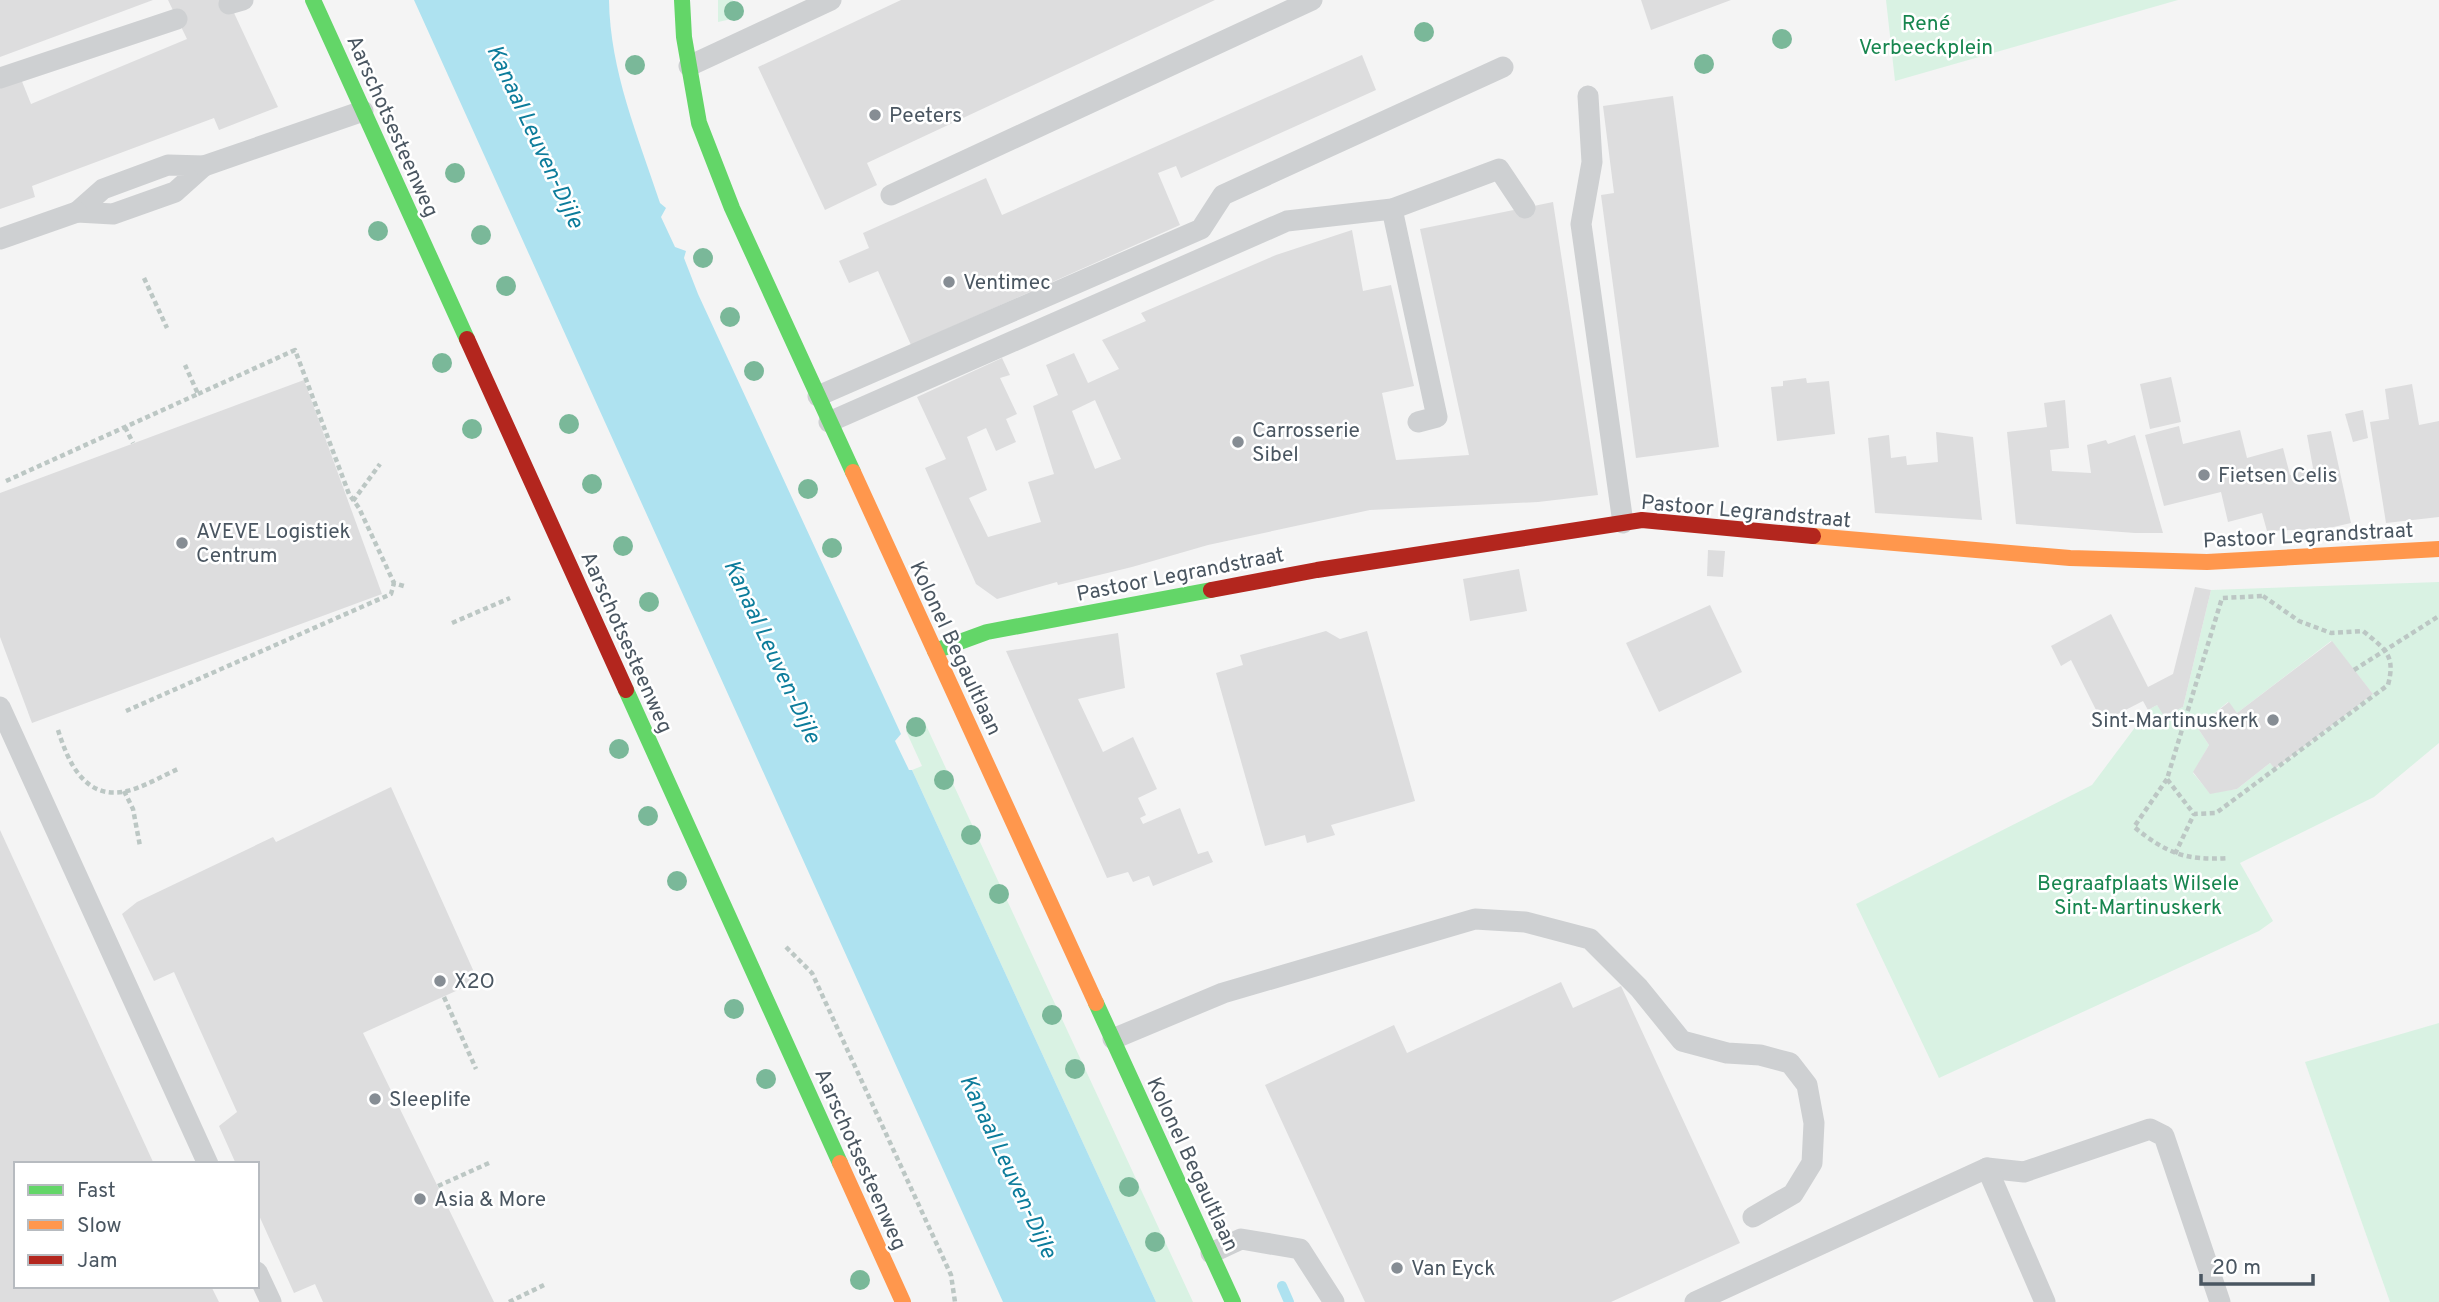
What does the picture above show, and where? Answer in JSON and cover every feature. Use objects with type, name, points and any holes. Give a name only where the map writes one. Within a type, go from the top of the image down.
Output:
[{"type":"street","name":"Aarschotsesteenweg","points":[[313,0],[903,1302]]},
{"type":"street","name":"Kolonel Begaultlaan","points":[[682,0],[689,66],[699,122],[727,196],[1233,1302]]},
{"type":"street","name":"Pastoor Legrandstraat","points":[[935,651],[986,632],[1317,570],[1642,520],[2070,558],[2207,562],[2439,549]]},
{"type":"lane","points":[[689,66],[831,0]]},
{"type":"lane","points":[[891,195],[1312,0]]},
{"type":"lane","points":[[0,78],[177,19]]},
{"type":"lane","points":[[818,396],[1201,229],[1223,195],[1503,67]]},
{"type":"lane","points":[[1588,96],[1592,162],[1581,224],[1623,523]]},
{"type":"lane","points":[[0,239],[77,212],[103,188],[145,173],[168,165],[204,166],[363,111]]},
{"type":"lane","points":[[830,422],[1287,220],[1392,209],[1499,169],[1525,208]]},
{"type":"lane","points":[[1392,209],[1437,417],[1418,422]]},
{"type":"lane","points":[[0,707],[207,1162]]},
{"type":"lane","points":[[1113,1039],[1223,993],[1475,919],[1525,922],[1590,939],[1639,988],[1682,1041],[1727,1054],[1760,1055],[1790,1063],[1807,1085],[1814,1123],[1812,1163],[1793,1194],[1753,1217]]},
{"type":"lane","points":[[1695,1302],[1987,1168],[2024,1172],[2150,1129],[2164,1136],[2220,1302]]},
{"type":"lane","points":[[1987,1168],[2039,1301]]},
{"type":"lane","points":[[1211,1252],[1241,1239],[1300,1249],[1334,1302]]},
{"type":"lane","points":[[259,1276],[271,1302]]},
{"type":"path","points":[[144,278],[167,328]]},
{"type":"path","points":[[6,481],[295,350],[349,494],[394,583],[391,594],[126,710]]},
{"type":"path","points":[[185,365],[198,394]]},
{"type":"path","points":[[125,427],[133,443]]},
{"type":"path","points":[[353,501],[380,464]]},
{"type":"path","points":[[394,583],[407,587]]},
{"type":"path","points":[[2194,814],[2216,813],[2388,685],[2392,671],[2390,657],[2385,649],[2363,631],[2331,633],[2299,621],[2263,596],[2222,598],[2167,779],[2134,827],[2155,844],[2175,854],[2204,860],[2228,858]]},
{"type":"path","points":[[452,624],[510,598]]},
{"type":"path","points":[[2354,670],[2439,616]]},
{"type":"path","points":[[58,730],[71,765],[81,778],[96,788],[124,791],[178,769]]},
{"type":"path","points":[[2167,779],[2194,814]]},
{"type":"path","points":[[124,791],[133,809],[140,846]]},
{"type":"path","points":[[2175,854],[2194,814]]},
{"type":"path","points":[[780,935],[786,946],[812,972],[951,1275],[955,1302]]},
{"type":"path","points":[[443,997],[475,1069]]},
{"type":"path","points":[[438,1186],[489,1163]]},
{"type":"path","points":[[509,1302],[544,1285]]},
{"type":"green space","points":[[718,0],[733,0],[736,18],[718,22]]},
{"type":"green space","name":"René Verbeeckplein","points":[[1886,0],[2178,0],[1895,81]]},
{"type":"green space","name":"Begraafplaats Wilsele Sint-Martinuskerk","points":[[2439,582],[2439,743],[2374,797],[2240,863],[2273,921],[2259,931],[1939,1078],[1856,904],[2092,785],[2148,710],[2157,705],[2165,716],[2183,707],[2211,590]],"holes":[[[2331,641],[2373,694],[2276,769],[2270,763],[2237,789],[2210,793],[2193,773],[2209,745],[2197,727],[2228,702],[2237,713]]]},
{"type":"green space","points":[[924,721],[1193,1302],[1156,1302],[912,770],[922,766],[906,731]]},
{"type":"green space","points":[[2439,1023],[2439,1302],[2390,1302],[2305,1062]]},
{"type":"water","name":"Kanaal Leuven-Dijle","points":[[414,0],[609,0],[614,52],[620,78],[660,203],[666,208],[661,217],[675,247],[686,251],[684,258],[698,294],[901,734],[895,741],[909,770],[912,770],[1156,1302],[1003,1302]]},
{"type":"building","points":[[0,0],[153,0],[0,57]]},
{"type":"building","points":[[168,0],[228,0],[278,107],[219,130],[214,118],[32,186],[35,197],[0,209],[0,87],[21,79],[31,104],[187,39]]},
{"type":"building","name":"Peeters","points":[[901,0],[1215,0],[867,163],[877,185],[825,210],[758,67]]},
{"type":"building","points":[[1641,0],[1731,0],[1651,30]]},
{"type":"building","points":[[1362,55],[1376,90],[1181,178],[1176,166],[1158,173],[1180,225],[911,345],[878,271],[849,283],[839,261],[869,248],[863,233],[986,178],[1002,215]]},
{"type":"building","points":[[1673,96],[1719,447],[1636,458],[1601,195],[1614,193],[1603,106]]},
{"type":"building","points":[[1553,202],[1598,495],[1538,502],[1370,510],[1208,545],[1132,567],[1058,585],[1057,582],[997,599],[976,584],[925,468],[946,459],[917,397],[1002,358],[1010,375],[1000,378],[1017,414],[1006,419],[1016,442],[996,451],[986,428],[967,437],[987,490],[969,498],[988,537],[1041,522],[1028,482],[1054,474],[1033,406],[1058,395],[1046,365],[1074,353],[1088,383],[1119,369],[1102,340],[1146,321],[1141,313],[1276,255],[1352,230],[1363,291],[1391,285],[1414,386],[1382,393],[1396,460],[1469,455],[1420,229]],"holes":[[[1095,400],[1121,459],[1095,469],[1072,411]]]},
{"type":"building","points":[[2171,377],[2181,422],[2150,429],[2140,384]]},
{"type":"building","points":[[1806,378],[1807,383],[1829,381],[1835,434],[1777,441],[1771,387],[1783,386],[1783,381]]},
{"type":"building","name":"AVEVE Logistiek Centrum","points":[[304,380],[382,594],[32,723],[0,637],[0,493]]},
{"type":"building","points":[[2412,384],[2419,425],[2439,421],[2439,517],[2386,523],[2370,422],[2389,419],[2385,389]]},
{"type":"building","points":[[2065,400],[2069,448],[2050,450],[2052,471],[2091,473],[2087,445],[2106,440],[2108,444],[2135,435],[2163,533],[2016,524],[2007,432],[2047,427],[2044,403]]},
{"type":"building","points":[[2363,410],[2368,438],[2353,442],[2345,414]]},
{"type":"building","points":[[2179,426],[2183,444],[2240,430],[2247,458],[2283,448],[2290,475],[2313,468],[2307,435],[2331,431],[2351,523],[2325,529],[2267,531],[2262,513],[2228,522],[2221,492],[2164,506],[2145,435]]},
{"type":"building","points":[[1936,432],[1973,437],[1982,520],[1875,513],[1868,438],[1889,435],[1891,458],[1906,456],[1907,465],[1938,462]]},
{"type":"building","points":[[1708,550],[1725,551],[1723,577],[1707,576]]},
{"type":"building","points":[[1519,569],[1527,611],[1470,621],[1463,579]]},
{"type":"building","points":[[2195,587],[2211,590],[2183,707],[2164,716],[2157,705],[2148,710],[2143,701],[2102,722],[2071,660],[2061,666],[2051,646],[2111,614],[2148,687],[2173,674]]},
{"type":"building","points":[[1710,605],[1742,672],[1659,712],[1626,643]]},
{"type":"building","points":[[1326,631],[1340,639],[1367,631],[1415,801],[1331,825],[1335,835],[1307,843],[1305,835],[1265,846],[1216,673],[1243,665],[1240,655]]},
{"type":"building","points":[[1118,633],[1125,688],[1078,699],[1103,752],[1133,737],[1157,789],[1138,798],[1146,815],[1140,818],[1143,824],[1180,808],[1198,854],[1208,851],[1213,862],[1153,886],[1149,876],[1133,882],[1128,872],[1107,878],[1006,651]]},
{"type":"building","name":"Sint-Martinuskerk","points":[[2332,641],[2373,694],[2275,769],[2270,763],[2237,789],[2210,794],[2193,772],[2209,745],[2197,727],[2229,702],[2237,713]]},
{"type":"building","points":[[391,787],[478,981],[363,1033],[494,1302],[323,1302],[315,1284],[294,1293],[259,1215],[259,1162],[235,1162],[219,1126],[237,1112],[174,972],[154,981],[122,914],[137,902],[273,837],[276,842]]},
{"type":"building","points":[[0,830],[153,1162],[14,1162],[14,1288],[212,1288],[219,1302],[0,1302]]},
{"type":"building","points":[[1561,982],[1573,1008],[1621,986],[1740,1243],[1611,1302],[1365,1302],[1265,1085],[1394,1025],[1407,1053]]},
{"type":"waterway","points":[[1282,1286],[1289,1302]]},
{"type":"traffic: fast","points":[[313,0],[467,339]]},
{"type":"traffic: fast","points":[[682,0],[684,37],[699,123],[732,208],[853,472]]},
{"type":"traffic: fast","points":[[935,651],[987,632],[1211,590]]},
{"type":"traffic: fast","points":[[626,690],[840,1163]]},
{"type":"traffic: fast","points":[[1096,1003],[1233,1302]]},
{"type":"traffic: slow","points":[[853,472],[1096,1003]]},
{"type":"traffic: slow","points":[[1813,536],[2070,558],[2207,562],[2439,549]]},
{"type":"traffic: slow","points":[[840,1163],[903,1302]]},
{"type":"traffic: jam","points":[[467,339],[626,690]]},
{"type":"traffic: jam","points":[[1211,590],[1317,570],[1642,520],[1813,536]]},
{"type":"place","name":"Peeters","points":[[875,115]]},
{"type":"place","name":"Ventimec","points":[[949,282]]},
{"type":"place","name":"Carrosserie Sibel","points":[[1238,442]]},
{"type":"place","name":"Fietsen Celis","points":[[2204,475]]},
{"type":"place","name":"AVEVE Logistiek Centrum","points":[[182,543]]},
{"type":"place","name":"Sint-Martinuskerk","points":[[2273,720]]},
{"type":"place","name":"X2O","points":[[440,981]]},
{"type":"place","name":"Sleeplife","points":[[375,1099]]},
{"type":"place","name":"Asia & More","points":[[420,1199]]},
{"type":"place","name":"Van Eyck","points":[[1397,1268]]}]
